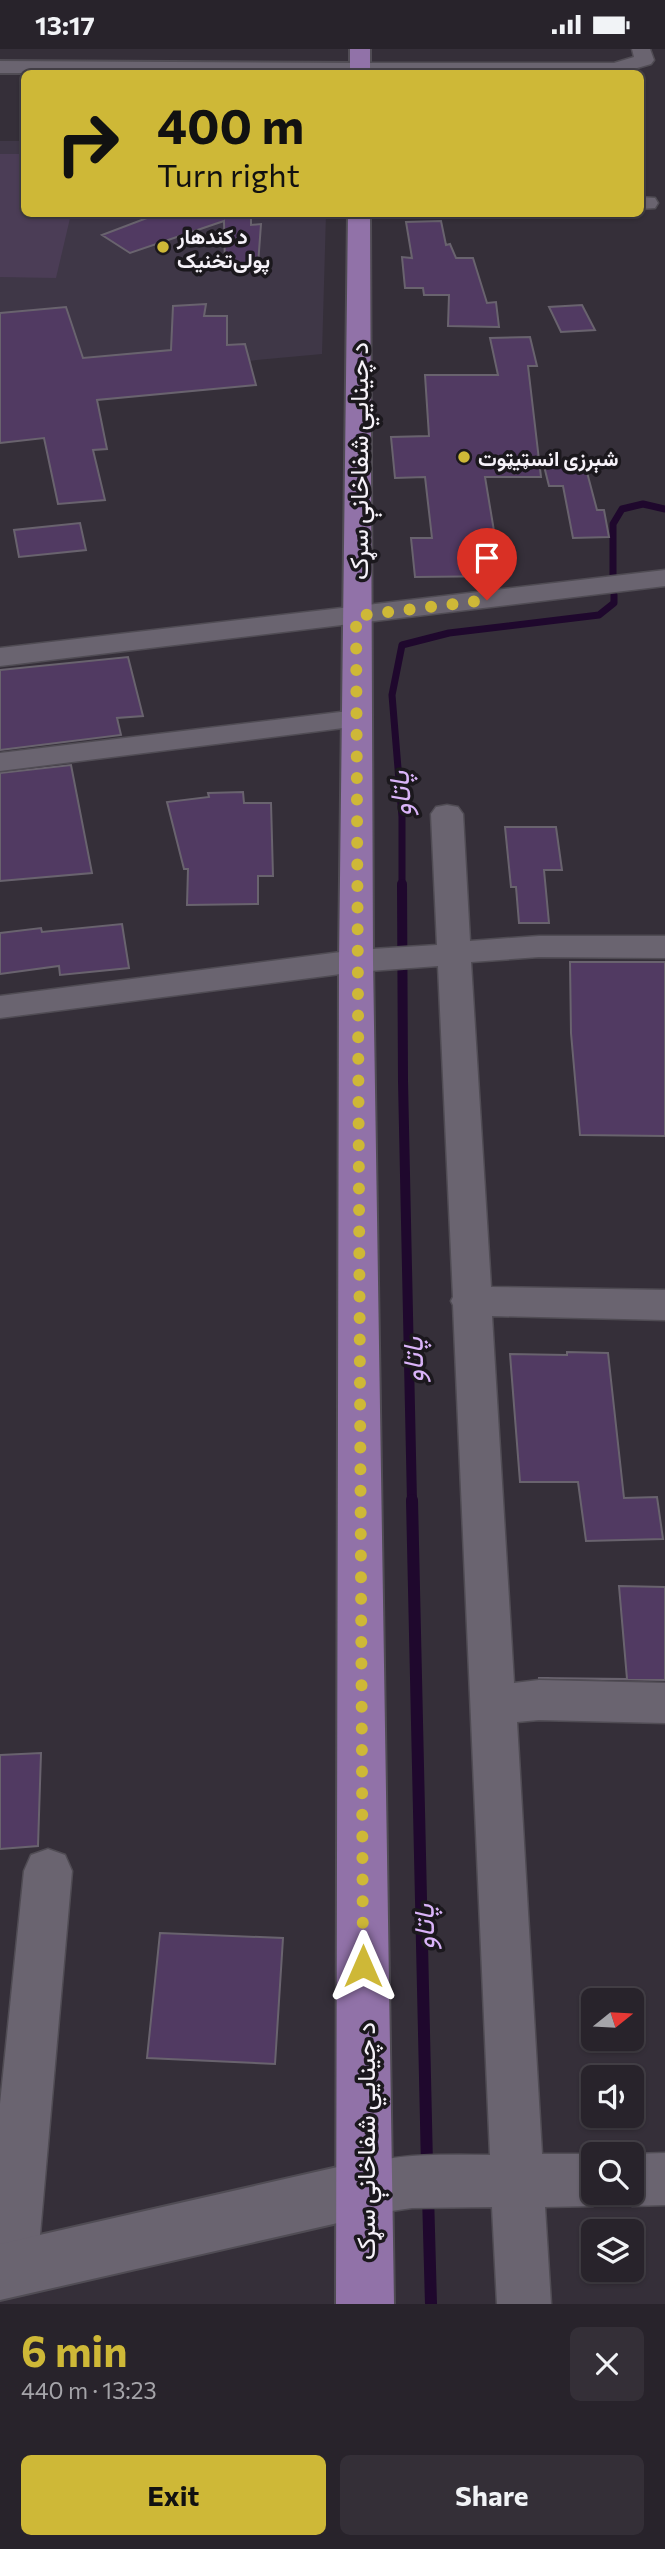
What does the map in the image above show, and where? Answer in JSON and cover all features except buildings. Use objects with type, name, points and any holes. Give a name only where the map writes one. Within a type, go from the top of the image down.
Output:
[{"type":"main road","name":"د چينايي شفاخانې سړک","points":[[359,217],[356,961],[388,2185],[365,2304]]},
{"type":"street","points":[[0,67],[360,64],[615,69],[643,60],[641,49]]},
{"type":"street","points":[[0,657],[665,578]]},
{"type":"street","points":[[0,762],[357,719]]},
{"type":"street","points":[[447,814],[442,954],[470,1301],[524,2304]]},
{"type":"street","points":[[0,1007],[356,961],[395,961],[522,947],[665,947]]},
{"type":"street","points":[[470,1301],[665,1305]]},
{"type":"street","points":[[492,1705],[539,1700],[665,1703]]},
{"type":"street","points":[[48,1871],[5,2270],[388,2185],[581,2180]]},
{"type":"street","points":[[644,2180],[665,2179]]},
{"type":"shaded area","name":"د کندهار پولی‌تخنیک","points":[[0,141],[21,141],[21,217],[326,217],[322,354],[0,384]]},
{"type":"shaded area","points":[[0,154],[21,154],[21,217],[70,217],[56,278],[0,277]]},
{"type":"waterway","name":"پاتاو","points":[[613,574],[613,524],[622,509],[643,504],[665,509]]},
{"type":"waterway","name":"پاتاو","points":[[402,884],[402,817],[392,695],[402,645],[449,633],[599,615],[614,603],[614,595]]},
{"type":"waterway","name":"پاتاو","points":[[402,884],[403,1081],[412,1502]]},
{"type":"waterway","name":"پاتاو","points":[[412,1500],[427,2166]]},
{"type":"waterway","name":"پاتاو","points":[[428,2195],[431,2304]]},
{"type":"place","name":"د کندهار پولی‌تخنیک","points":[[163,247]]},
{"type":"place","name":"شېرزی انسټيټوت","points":[[464,457]]},
{"type":"route","points":[[363,1966],[356,616],[487,600]]}]
